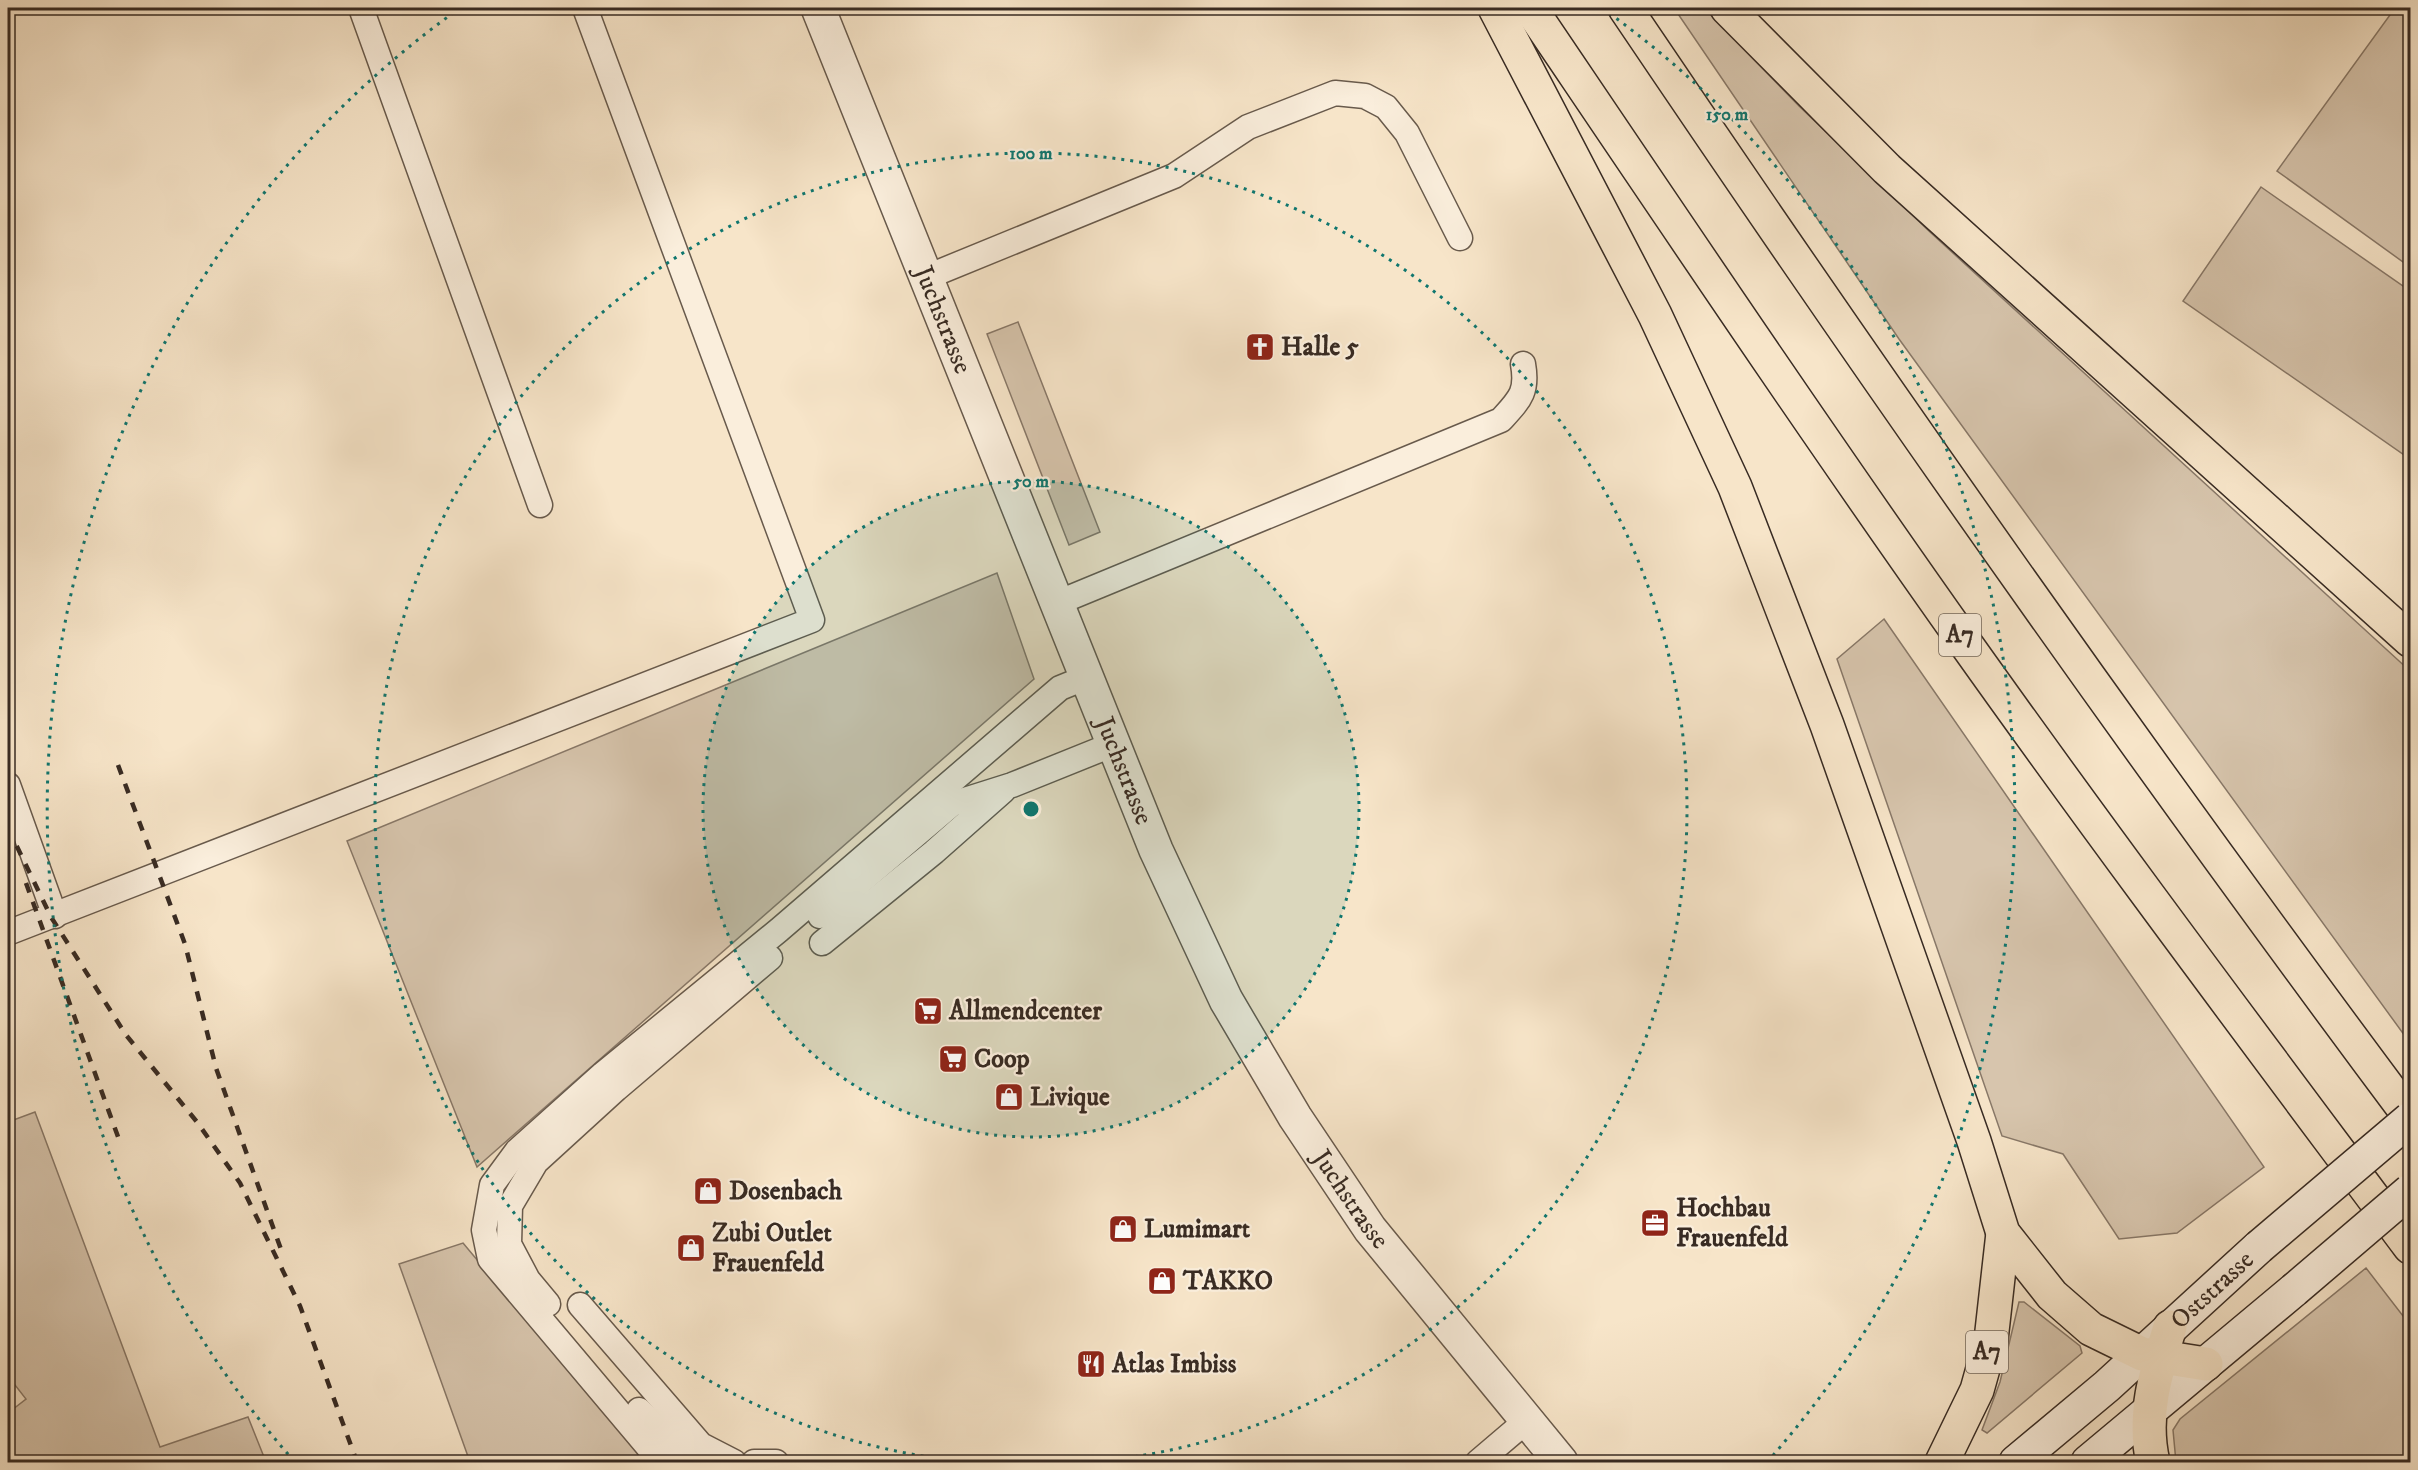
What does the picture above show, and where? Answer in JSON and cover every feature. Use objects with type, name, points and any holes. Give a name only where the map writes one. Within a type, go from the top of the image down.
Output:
[{"type":"highway","name":"A7","points":[[1495,8],[1650,304],[1696,398],[1739,497],[1824,716],[1974,1141],[2003,1233],[2052,1294],[2091,1329],[2151,1356],[2206,1364]]},
{"type":"highway","name":"A7","points":[[1530,8],[1725,298],[1967,645],[2213,984],[2410,1247]]},
{"type":"highway","points":[[1625,8],[1945,474],[2277,940],[2410,1118]]},
{"type":"highway","points":[[1727,8],[1821,105],[1912,192],[2410,640]]},
{"type":"highway","name":"A7","points":[[1942,1462],[1977,1390],[1991,1340],[2003,1233]]},
{"type":"highway","points":[[2153,1462],[2149,1446],[2148,1413],[2151,1356],[2170,1328]]},
{"type":"street","name":"Juchstrasse","points":[[818,8],[1156,850],[1226,1000],[1295,1117],[1370,1229],[1525,1422],[1561,1462]]},
{"type":"street","name":"Oststrasse","points":[[2170,1328],[2259,1247],[2410,1118]]},
{"type":"street","name":"Oststrasse","points":[[2088,1462],[2410,1191]]},
{"type":"street","points":[[2016,1462],[2151,1356]]},
{"type":"lane","points":[[361,8],[540,505]]},
{"type":"lane","points":[[10,932],[812,620],[585,8]]},
{"type":"lane","points":[[927,277],[1174,176],[1248,127],[1335,93],[1365,96],[1386,107],[1407,133],[1460,238]]},
{"type":"lane","points":[[1057,603],[1501,420],[1521,398],[1526,382],[1522,364]]},
{"type":"lane","points":[[661,1462],[490,1259],[484,1230],[492,1185],[517,1151],[603,1074],[778,930],[1060,688],[1088,677]]},
{"type":"lane","points":[[690,1462],[626,1396],[528,1281],[509,1244],[510,1206],[536,1162],[616,1089],[952,804],[1012,785],[1114,744]]},
{"type":"lane","points":[[8,785],[55,916]]},
{"type":"lane","points":[[822,943],[934,852],[990,800],[1012,785]]},
{"type":"lane","points":[[580,1305],[701,1445],[734,1462]]},
{"type":"lane","points":[[1478,1462],[1525,1422]]},
{"type":"lane","points":[[754,1462],[776,1462]]},
{"type":"shaded area","points":[[1674,8],[1704,8],[1799,106],[1930,232],[2410,671],[2410,1043],[1899,339]]},
{"type":"shaded area","points":[[2395,8],[2410,8],[2410,267],[2277,171]]},
{"type":"shaded area","points":[[2261,187],[2410,291],[2410,459],[2183,301]]},
{"type":"shaded area","points":[[1018,322],[1100,532],[1069,545],[987,334]]},
{"type":"shaded area","points":[[997,573],[1034,679],[477,1167],[347,841]]},
{"type":"shaded area","points":[[1884,619],[2264,1167],[2177,1233],[2119,1239],[2063,1154],[2002,1136],[1837,659]]},
{"type":"shaded area","points":[[35,1112],[160,1447],[248,1417],[266,1462],[8,1462],[8,1413],[26,1399],[8,1376],[8,1122]]},
{"type":"shaded area","points":[[463,1243],[646,1462],[470,1462],[399,1264]]},
{"type":"shaded area","points":[[2366,1268],[2410,1325],[2410,1462],[2176,1462],[2173,1430],[2180,1419]]},
{"type":"shaded area","points":[[2019,1302],[2024,1302],[2080,1346],[2082,1353],[1987,1433],[1982,1430],[2000,1382]]},
{"type":"railway","points":[[118,765],[185,944],[216,1068],[283,1255]]},
{"type":"railway","points":[[8,828],[51,917],[126,1035],[197,1122],[240,1183],[300,1306],[357,1462]]},
{"type":"railway","points":[[26,883],[121,1145]]},
{"type":"place","name":"Halle 5","points":[[1260,347]]},
{"type":"place","name":"Allmendcenter","points":[[928,1011]]},
{"type":"place","name":"Coop","points":[[953,1059]]},
{"type":"place","name":"Livique","points":[[1009,1097]]},
{"type":"place","name":"Dosenbach","points":[[708,1191]]},
{"type":"place","name":"Hochbau Frauenfeld","points":[[1655,1223]]},
{"type":"place","name":"Lumimart","points":[[1123,1229]]},
{"type":"place","name":"Zubi Outlet Frauenfeld","points":[[691,1248]]},
{"type":"place","name":"TAKKO","points":[[1162,1281]]},
{"type":"place","name":"Atlas Imbiss","points":[[1091,1364]]}]
